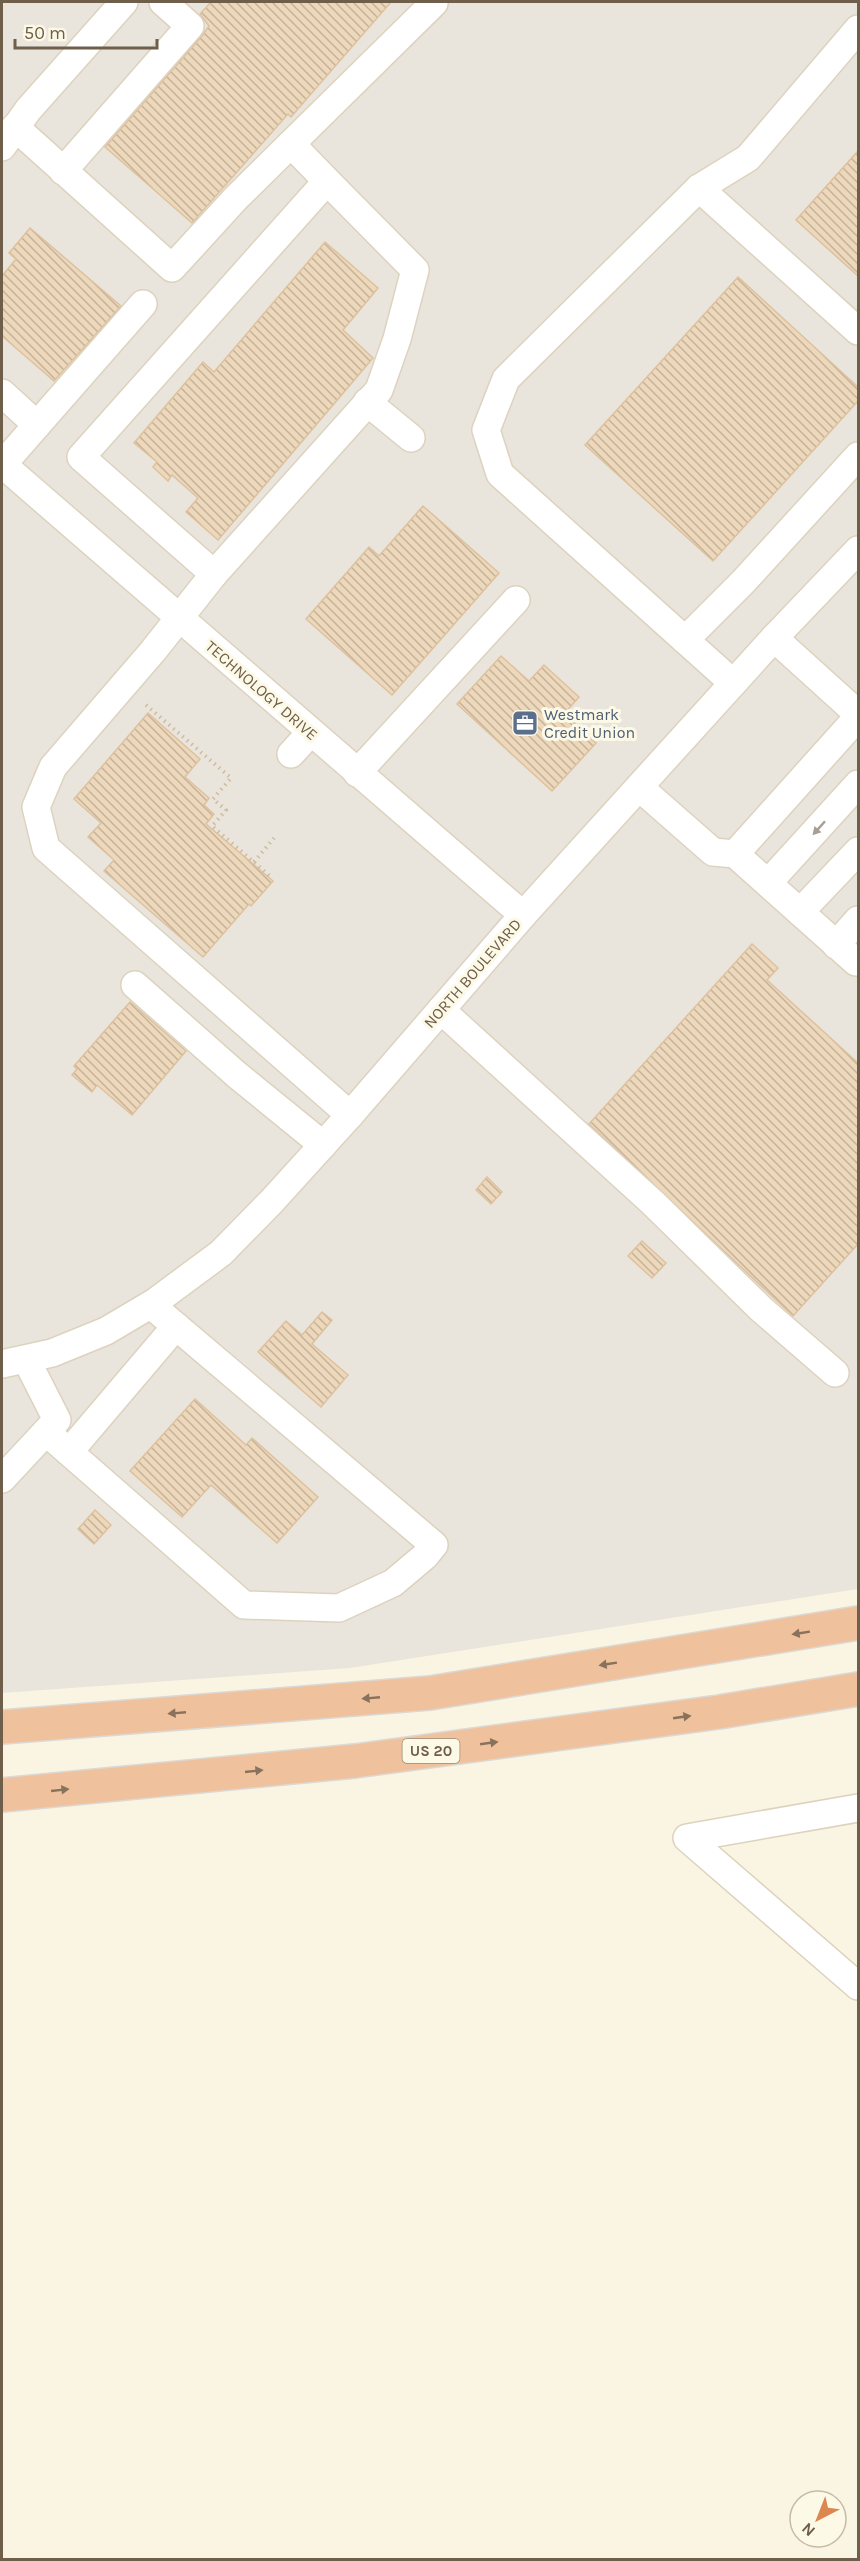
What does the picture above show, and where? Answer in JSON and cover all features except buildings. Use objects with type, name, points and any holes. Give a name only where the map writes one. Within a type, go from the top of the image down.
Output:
[{"type":"highway","points":[[2,1727],[429,1693],[858,1623]]},
{"type":"highway","name":"US 20","points":[[2,1795],[356,1761],[719,1712],[858,1689]]},
{"type":"street","points":[[124,2],[8,137],[63,171],[172,268],[236,198],[435,2]]},
{"type":"street","points":[[63,171],[190,26],[163,2]]},
{"type":"street","points":[[733,683],[500,474],[486,430],[506,379],[699,188],[747,158],[858,29]]},
{"type":"street","points":[[291,144],[415,270],[397,339],[379,390],[214,574],[153,651],[53,767],[36,807],[46,848],[350,1115]]},
{"type":"street","points":[[214,574],[81,457],[327,181]]},
{"type":"street","points":[[699,188],[858,332]]},
{"type":"street","points":[[2,464],[143,304]]},
{"type":"street","points":[[2,393],[37,425]]},
{"type":"street","points":[[367,402],[411,438]]},
{"type":"street","points":[[685,640],[743,582],[858,456]]},
{"type":"street","name":"TECHNOLOGY DRIVE","points":[[2,464],[523,915]]},
{"type":"street","name":"NORTH BOULEVARD","points":[[14,1361],[52,1353],[106,1331],[151,1305],[220,1253],[323,1145],[523,915],[774,638],[858,550]]},
{"type":"street","points":[[357,772],[516,600]]},
{"type":"street","points":[[735,854],[858,715],[774,638]]},
{"type":"street","points":[[291,754],[311,732]]},
{"type":"street","points":[[768,884],[858,784]]},
{"type":"street","points":[[640,788],[713,852],[735,854],[836,945],[857,961]]},
{"type":"street","points":[[800,912],[858,850]]},
{"type":"street","points":[[836,945],[858,920]]},
{"type":"street","points":[[135,985],[237,1075],[323,1145]]},
{"type":"street","points":[[441,1010],[653,1203],[761,1308],[835,1373]]},
{"type":"street","points":[[46,1432],[244,1605],[339,1608],[393,1583],[425,1556],[434,1545],[151,1305]]},
{"type":"street","points":[[69,1452],[176,1326]]},
{"type":"street","points":[[2,1479],[57,1420],[14,1361]]},
{"type":"street","points":[[858,1808],[687,1838],[858,1986]]},
{"type":"path","points":[[146,705],[231,778],[213,799],[226,810],[212,826],[271,877]]},
{"type":"path","points":[[254,862],[274,838]]},
{"type":"shaded area","points":[[2,2],[858,2],[858,1589],[350,1668],[2,1693]]},
{"type":"place","name":"Westmark Credit Union","points":[[525,723]]}]
